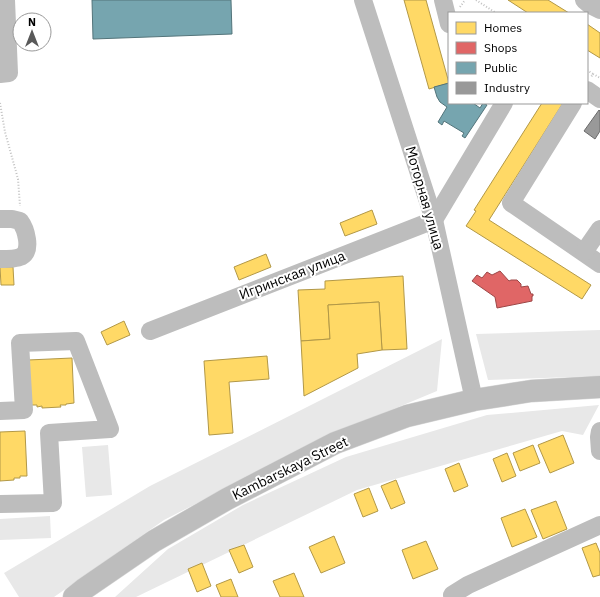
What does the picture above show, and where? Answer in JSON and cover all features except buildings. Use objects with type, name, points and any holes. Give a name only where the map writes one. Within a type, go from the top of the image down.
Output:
[{"type":"main road","name":"Kambarskaya Street","points":[[74,597],[154,541],[227,499],[335,443],[407,416],[474,400],[531,391],[600,386]]},
{"type":"street","points":[[0,74],[9,73],[6,0]]},
{"type":"street","name":"Моторная улица","points":[[363,0],[434,220],[474,400]]},
{"type":"street","points":[[442,0],[448,21]]},
{"type":"street","points":[[584,0],[600,10]]},
{"type":"street","points":[[588,91],[600,99]]},
{"type":"street","points":[[434,220],[503,104]]},
{"type":"street","points":[[572,104],[511,203],[600,264]]},
{"type":"street","points":[[0,219],[20,221],[24,225],[28,245],[24,255],[20,258],[0,259]]},
{"type":"street","name":"Игринская улица","points":[[150,331],[434,220]]},
{"type":"street","points":[[584,252],[600,229]]},
{"type":"street","points":[[0,411],[24,410],[20,343],[76,341],[110,429],[49,433],[53,503],[0,504]]},
{"type":"street","points":[[600,431],[598,437],[600,451]]},
{"type":"street","points":[[451,596],[468,585],[600,525]]},
{"type":"path","points":[[476,0],[494,12]]},
{"type":"path","points":[[593,74],[600,78]]},
{"type":"path","points":[[0,103],[5,132],[18,179],[20,221]]},
{"type":"shaded area","points":[[600,330],[600,376],[488,380],[476,334]]},
{"type":"shaded area","points":[[442,339],[437,391],[331,435],[164,520],[54,597],[19,597],[4,573],[150,486]]},
{"type":"shaded area","points":[[599,405],[583,435],[562,431],[357,490],[136,597],[115,597],[168,549],[243,505],[346,457],[487,415]]},
{"type":"shaded area","points":[[108,445],[112,495],[86,497],[82,447]]},
{"type":"shaded area","points":[[50,516],[51,538],[0,540],[0,519]]}]
